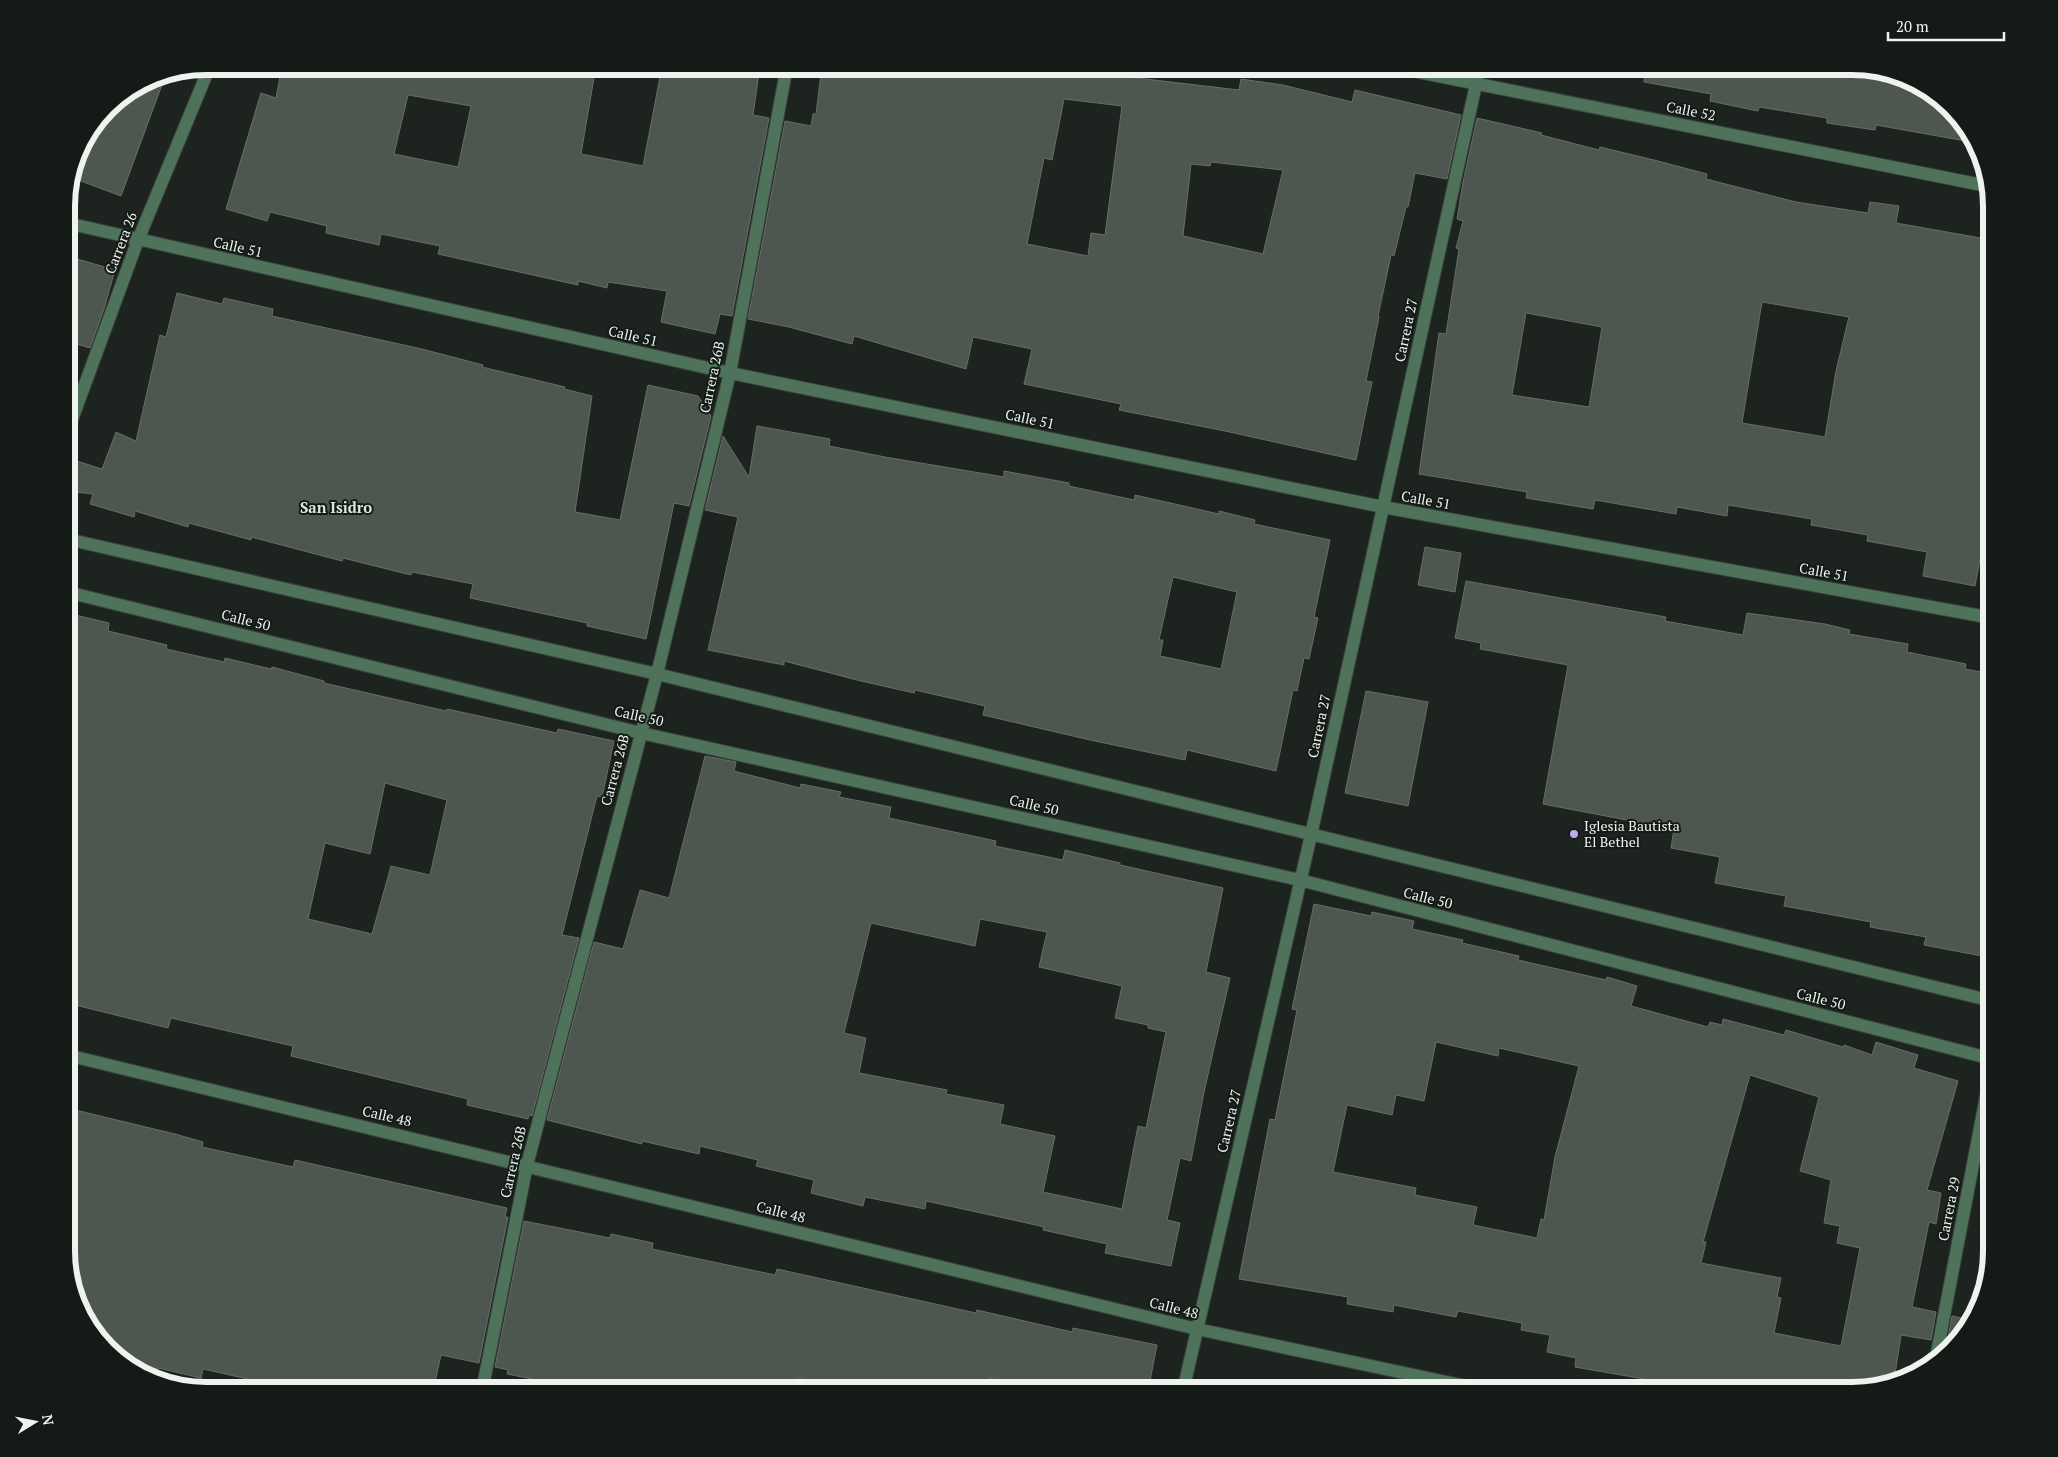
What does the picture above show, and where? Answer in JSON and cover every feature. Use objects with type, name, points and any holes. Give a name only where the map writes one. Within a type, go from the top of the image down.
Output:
[{"type":"street","name":"Carrera 26","points":[[75,409],[138,240],[206,75]]},
{"type":"street","name":"Carrera 26B","points":[[484,1382],[527,1165],[657,674],[730,372],[785,75]]},
{"type":"street","name":"Calle 52","points":[[1432,75],[1981,185]]},
{"type":"street","name":"Carrera 27","points":[[1185,1382],[1311,835],[1478,75]]},
{"type":"street","name":"Calle 51","points":[[75,225],[730,372],[1383,507],[1983,616]]},
{"type":"street","points":[[75,541],[657,674],[1983,999]]},
{"type":"street","name":"Calle 50","points":[[75,594],[641,732],[1300,880],[1983,1057]]},
{"type":"street","name":"Calle 48","points":[[75,1057],[527,1165],[1197,1329],[1447,1382]]},
{"type":"street","name":"Carrera 29","points":[[1937,1350],[1983,1111]]},
{"type":"building","points":[[280,75],[594,75],[581,154],[643,166],[660,75],[759,75],[753,115],[769,118],[732,316],[720,314],[715,334],[661,322],[667,291],[608,282],[607,288],[578,281],[578,285],[438,254],[440,246],[381,234],[379,245],[326,233],[327,226],[270,212],[267,221],[226,209],[261,93],[276,98]],"holes":[[[408,95],[471,106],[458,167],[394,154]]]},
{"type":"building","points":[[821,75],[1120,75],[1239,90],[1241,79],[1283,85],[1352,102],[1355,90],[1461,115],[1447,179],[1415,173],[1408,207],[1406,207],[1394,256],[1391,255],[1378,316],[1366,381],[1372,382],[1356,460],[1119,410],[1121,404],[1024,384],[1032,349],[973,337],[966,369],[854,336],[852,344],[789,327],[748,319],[785,121],[811,126],[813,114],[816,114]],"holes":[[[1064,99],[1122,106],[1105,235],[1091,233],[1088,256],[1027,244],[1044,158],[1052,160]],[[1211,162],[1283,170],[1263,254],[1183,236],[1191,164],[1210,166]]]},
{"type":"building","points":[[1644,75],[1861,75],[1878,78],[1910,88],[1925,97],[1951,120],[1966,141],[1876,125],[1875,130],[1827,123],[1827,118],[1759,107],[1758,111],[1710,101],[1711,94],[1644,82]]},
{"type":"building","points":[[163,82],[121,196],[78,180],[82,164],[97,133],[113,113],[133,97]]},
{"type":"building","points":[[1477,118],[1542,133],[1541,135],[1599,150],[1600,147],[1654,160],[1707,174],[1706,179],[1796,202],[1868,213],[1870,202],[1899,206],[1896,223],[1983,238],[1983,544],[1975,586],[1923,576],[1927,552],[1867,541],[1868,535],[1811,525],[1812,519],[1728,505],[1727,516],[1677,507],[1676,514],[1595,500],[1593,509],[1526,498],[1527,492],[1419,474],[1439,333],[1446,334],[1459,249],[1456,248],[1463,221],[1457,219]],"holes":[[[1762,302],[1849,317],[1836,371],[1825,437],[1742,423]],[[1526,313],[1602,327],[1589,407],[1512,395]]]},
{"type":"building","points":[[75,258],[115,270],[90,348],[75,343]]},
{"type":"building","points":[[177,293],[222,304],[224,298],[273,309],[272,316],[422,349],[592,396],[575,512],[620,520],[648,385],[698,396],[711,416],[689,506],[674,503],[646,639],[587,626],[587,623],[470,598],[473,584],[412,572],[411,575],[343,558],[342,561],[251,537],[251,540],[189,523],[188,527],[135,511],[134,517],[90,504],[93,494],[75,492],[75,461],[102,469],[116,432],[136,441],[160,335],[166,337]]},
{"type":"building","points":[[757,426],[830,439],[829,446],[885,457],[1004,477],[1004,471],[1069,483],[1069,486],[1134,500],[1135,495],[1219,514],[1219,511],[1255,520],[1254,524],[1330,540],[1314,617],[1318,618],[1309,659],[1304,658],[1297,691],[1293,690],[1276,771],[1187,750],[1185,760],[1090,740],[983,715],[985,706],[915,690],[914,693],[784,661],[784,665],[708,650],[738,517],[705,510],[723,436],[749,477]],"holes":[[[1173,577],[1237,592],[1221,669],[1160,656],[1163,640],[1159,640]]]},
{"type":"building","points":[[1425,547],[1461,553],[1455,592],[1418,585]]},
{"type":"building","points":[[1466,581],[1666,617],[1665,621],[1743,635],[1747,613],[1825,624],[1850,630],[1849,634],[1908,644],[1907,652],[1966,664],[1965,669],[1983,672],[1983,956],[1924,945],[1926,937],[1870,927],[1871,922],[1784,906],[1786,896],[1715,883],[1720,857],[1671,848],[1674,829],[1543,804],[1568,665],[1480,649],[1481,643],[1455,638]]},
{"type":"building","points":[[75,615],[109,623],[108,631],[167,645],[166,649],[224,662],[225,658],[271,669],[272,667],[324,681],[324,683],[446,711],[447,709],[557,733],[558,729],[614,741],[602,797],[597,796],[562,935],[579,938],[532,1116],[529,1115],[528,1119],[467,1105],[468,1099],[291,1056],[293,1046],[171,1018],[168,1028],[75,1005]],"holes":[[[385,783],[447,800],[430,875],[391,866],[372,934],[308,919],[325,843],[370,854]]]},
{"type":"building","points":[[1366,691],[1428,702],[1408,806],[1345,793]]},
{"type":"building","points":[[705,756],[736,762],[734,771],[800,788],[801,784],[841,792],[839,797],[891,807],[889,818],[996,841],[995,846],[1063,860],[1065,850],[1120,863],[1120,865],[1223,888],[1206,972],[1230,978],[1204,1092],[1191,1161],[1180,1158],[1167,1220],[1180,1223],[1171,1266],[1105,1253],[1107,1244],[1043,1230],[1044,1227],[926,1201],[925,1209],[865,1197],[863,1206],[811,1193],[814,1180],[756,1166],[758,1160],[700,1146],[699,1154],[642,1141],[642,1144],[547,1120],[594,942],[623,949],[640,890],[669,898]],"holes":[[[980,919],[1047,932],[1039,967],[1122,986],[1115,1018],[1148,1025],[1148,1028],[1166,1032],[1146,1128],[1138,1126],[1122,1209],[1043,1192],[1055,1136],[1000,1124],[1004,1105],[946,1094],[947,1090],[859,1073],[866,1038],[844,1033],[871,923],[975,946]]]},
{"type":"building","points":[[1314,904],[1371,916],[1372,912],[1414,921],[1412,929],[1463,940],[1462,943],[1519,956],[1518,960],[1606,980],[1607,977],[1637,986],[1631,1006],[1708,1027],[1710,1022],[1722,1025],[1723,1019],[1784,1035],[1786,1030],[1843,1047],[1844,1045],[1872,1055],[1876,1042],[1918,1055],[1914,1068],[1958,1081],[1927,1190],[1941,1193],[1936,1224],[1929,1222],[1912,1307],[1936,1312],[1931,1340],[1901,1335],[1895,1375],[1861,1382],[1661,1382],[1575,1367],[1576,1358],[1547,1352],[1550,1335],[1521,1330],[1522,1323],[1458,1311],[1456,1317],[1394,1305],[1393,1312],[1347,1304],[1348,1297],[1239,1279],[1270,1119],[1275,1120],[1297,1010],[1292,1009]],"holes":[[[1436,1042],[1498,1056],[1499,1048],[1579,1066],[1555,1157],[1544,1220],[1541,1219],[1537,1238],[1473,1225],[1477,1207],[1415,1195],[1416,1188],[1333,1172],[1347,1105],[1392,1115],[1396,1095],[1424,1101]],[[1750,1075],[1819,1097],[1800,1171],[1831,1180],[1824,1223],[1840,1226],[1837,1243],[1860,1248],[1841,1346],[1774,1333],[1781,1298],[1777,1297],[1781,1278],[1701,1263],[1706,1242],[1703,1242]]]},
{"type":"building","points":[[75,1110],[203,1142],[202,1147],[293,1167],[295,1160],[507,1208],[505,1217],[508,1217],[479,1363],[441,1355],[435,1382],[261,1382],[203,1369],[201,1378],[158,1368],[157,1372],[148,1369],[113,1344],[93,1317],[82,1293],[75,1260]]},
{"type":"building","points":[[524,1221],[610,1238],[611,1234],[653,1243],[652,1249],[775,1275],[777,1269],[976,1313],[977,1310],[1072,1332],[1073,1328],[1157,1345],[1150,1382],[1007,1382],[989,1378],[988,1382],[814,1382],[798,1378],[797,1382],[532,1382],[532,1379],[507,1374],[508,1370],[495,1367]]},
{"type":"building","points":[[1952,1316],[1964,1318],[1961,1324],[1947,1341]]},
{"type":"place","name":"Iglesia Bautista El Bethel","points":[[1574,834]]},
{"type":"district","name":"San Isidro","points":[[336,508]]}]
